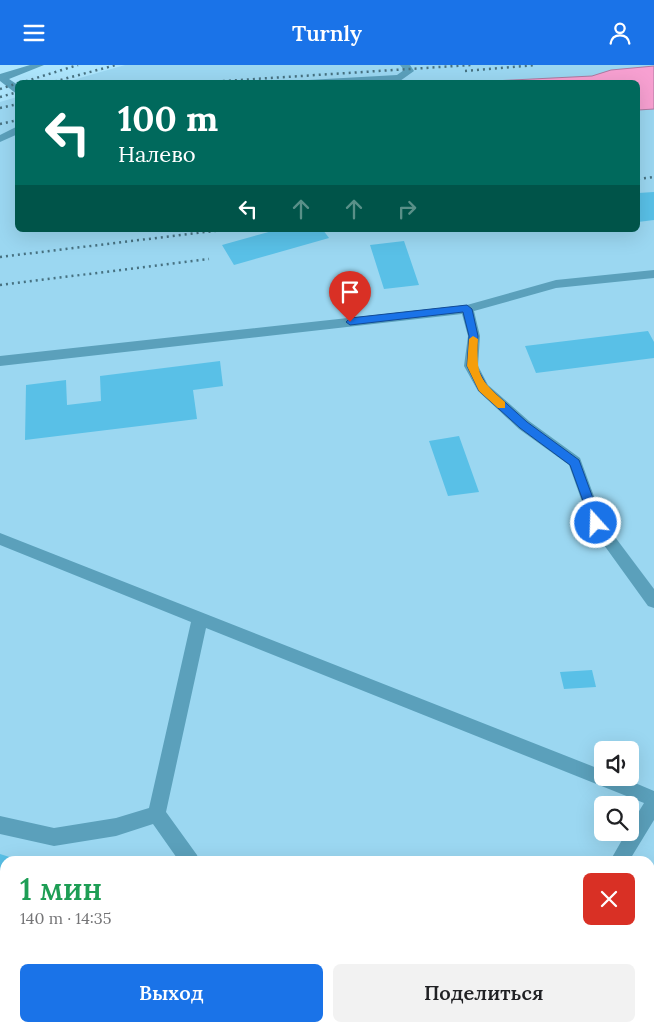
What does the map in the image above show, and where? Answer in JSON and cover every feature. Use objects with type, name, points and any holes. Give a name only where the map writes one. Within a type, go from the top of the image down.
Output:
[{"type":"lane","points":[[0,77],[39,65]]},
{"type":"lane","points":[[363,80],[400,78],[409,71],[405,65]]},
{"type":"lane","points":[[0,77],[15,88]]},
{"type":"lane","points":[[0,139],[15,131]]},
{"type":"lane","points":[[0,361],[467,309],[556,284],[654,274]]},
{"type":"lane","points":[[467,309],[474,336],[472,366],[483,388],[524,425],[575,462],[596,523],[654,601]]},
{"type":"lane","points":[[0,539],[654,799]]},
{"type":"lane","points":[[186,856],[157,814],[200,618]]},
{"type":"lane","points":[[622,856],[654,803]]},
{"type":"lane","points":[[0,825],[54,837],[116,827],[157,814]]},
{"type":"shaded area","points":[[125,65],[654,65],[654,856],[0,856],[0,102],[15,98],[15,232],[640,232],[640,80],[73,80]]},
{"type":"shaded area","points":[[654,66],[654,109],[640,110],[640,80],[513,80],[592,76],[611,70]]},
{"type":"building","points":[[654,192],[654,220],[640,222],[640,193]]},
{"type":"building","points":[[269,232],[324,232],[329,238],[234,265],[222,245]]},
{"type":"building","points":[[404,241],[419,285],[384,289],[370,245]]},
{"type":"building","points":[[648,331],[654,342],[654,358],[536,373],[525,346]]},
{"type":"building","points":[[220,361],[223,386],[193,390],[197,419],[25,440],[26,385],[66,380],[67,405],[101,401],[100,376]]},
{"type":"building","points":[[459,436],[479,492],[448,496],[429,441]]},
{"type":"building","points":[[592,670],[596,687],[564,689],[560,672]]},
{"type":"railway","points":[[30,80],[78,65]]},
{"type":"railway","points":[[60,80],[116,65]]},
{"type":"railway","points":[[239,80],[471,65]]},
{"type":"railway","points":[[465,71],[536,65]]},
{"type":"railway","points":[[0,89],[15,84]]},
{"type":"railway","points":[[0,97],[15,93]]},
{"type":"railway","points":[[0,108],[15,105]]},
{"type":"railway","points":[[0,124],[15,121]]},
{"type":"railway","points":[[640,179],[654,177]]},
{"type":"railway","points":[[0,257],[206,232]]},
{"type":"railway","points":[[0,285],[209,259]]},
{"type":"slow traffic","points":[[473,339],[472,366],[483,388],[501,405]]},
{"type":"route","points":[[350,322],[467,309],[474,336],[472,366],[483,388],[524,425],[575,462],[596,523]]}]
